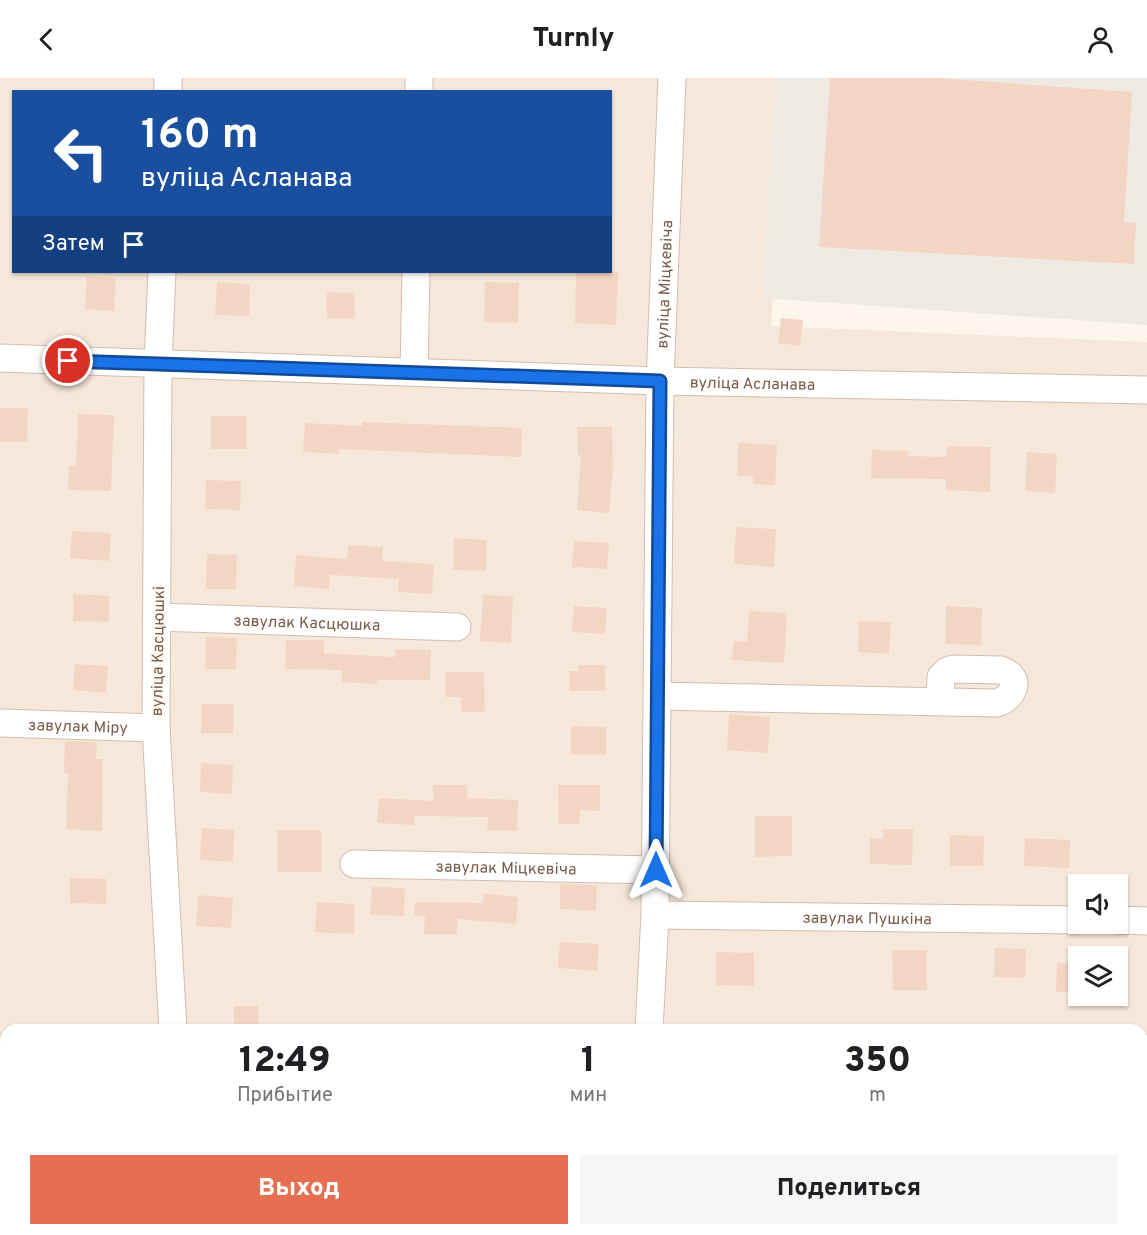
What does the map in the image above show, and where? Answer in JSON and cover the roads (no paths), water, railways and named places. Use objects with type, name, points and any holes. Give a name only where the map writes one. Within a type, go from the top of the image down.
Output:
[{"type":"street","name":"вуліца Міцкевіча","points":[[649,1024],[656,915],[660,381],[672,78]]},
{"type":"street","name":"вуліца Касцюшкі","points":[[162,273],[158,365],[156,728],[173,1024]]},
{"type":"street","points":[[414,372],[416,273]]},
{"type":"street","name":"вуліца Асланава","points":[[0,358],[660,381],[1147,390]]},
{"type":"street","name":"завулак Касцюшка","points":[[158,617],[457,627]]},
{"type":"street","points":[[657,696],[940,702]]},
{"type":"street","name":"завулак Міру","points":[[0,723],[156,728]]},
{"type":"street","name":"завулак Міцкевіча","points":[[354,864],[656,870]]},
{"type":"street","name":"завулак Пушкіна","points":[[656,915],[1068,920]]},
{"type":"street","points":[[1128,920],[1147,921]]}]
